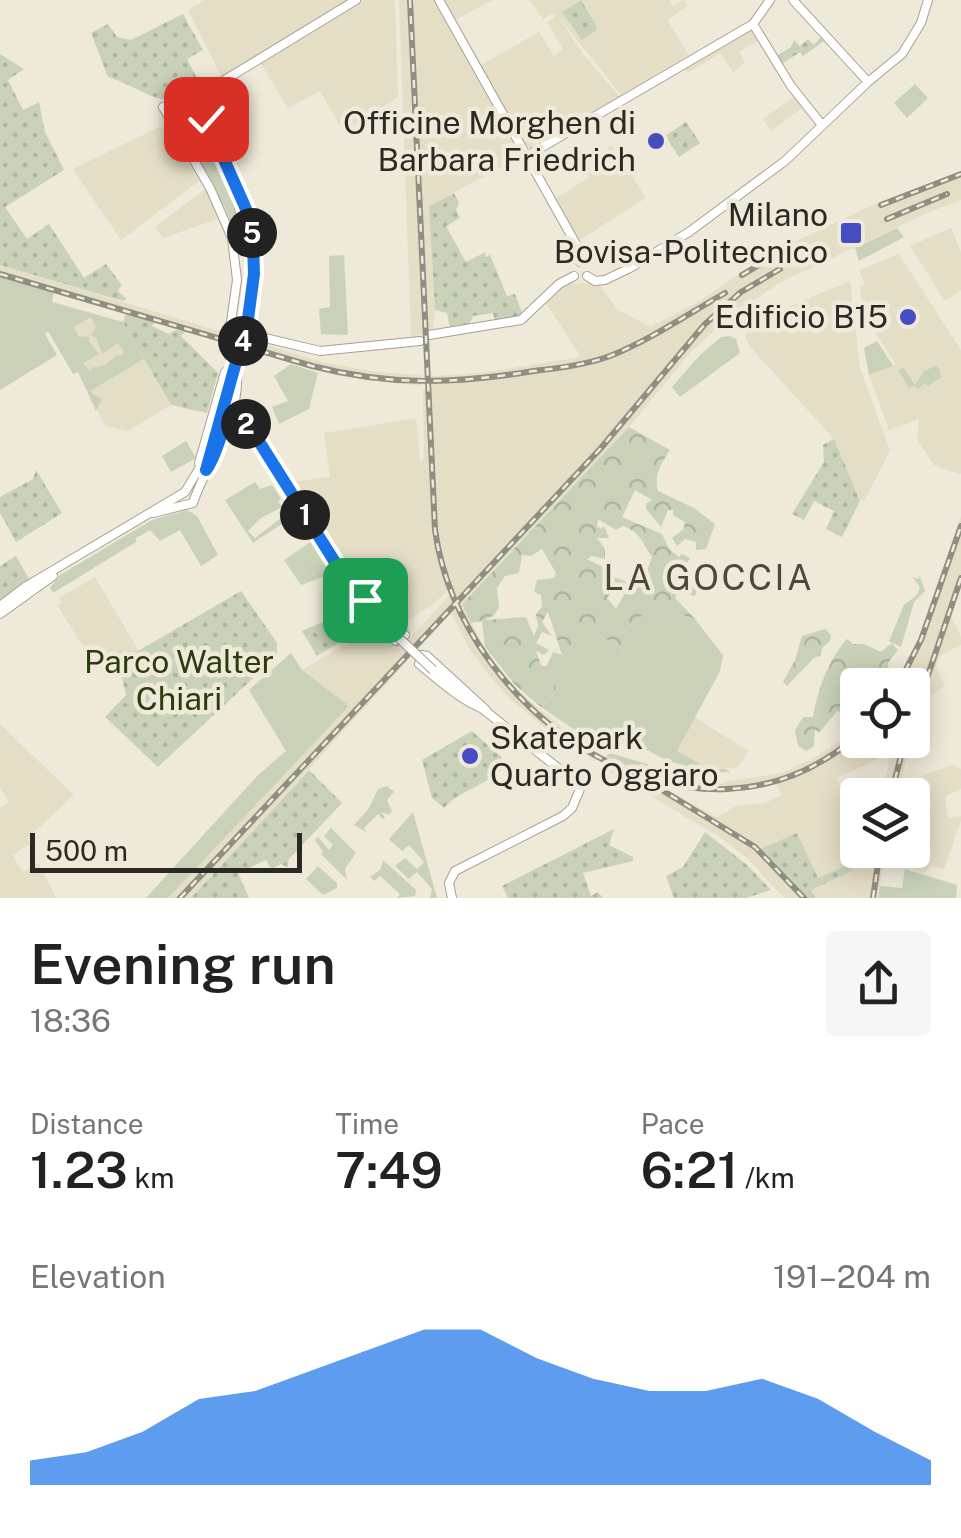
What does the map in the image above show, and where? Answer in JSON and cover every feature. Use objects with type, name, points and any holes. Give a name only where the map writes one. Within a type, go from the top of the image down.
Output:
[{"type":"street","points":[[171,119],[181,107],[356,0]]},
{"type":"street","points":[[440,0],[577,246],[580,262]]},
{"type":"street","points":[[526,156],[753,24],[770,0]]},
{"type":"street","points":[[793,0],[868,82]]},
{"type":"street","points":[[574,276],[608,280],[688,232],[788,158],[902,54],[927,5]]},
{"type":"street","points":[[753,24],[791,86],[822,125]]},
{"type":"street","points":[[203,112],[204,100],[214,88]]},
{"type":"street","points":[[186,507],[179,501],[232,404],[251,271],[252,231],[243,199],[203,112],[192,100]]},
{"type":"street","points":[[192,100],[164,106],[216,199],[232,238],[236,292],[233,330]]},
{"type":"street","points":[[181,107],[196,110],[235,192],[247,235],[251,271]]},
{"type":"street","points":[[574,276],[573,267],[580,262]]},
{"type":"street","points":[[580,262],[588,266],[587,276]]},
{"type":"street","points":[[248,334],[324,351],[400,343],[522,320],[558,285],[574,276]]},
{"type":"street","points":[[195,477],[225,372]]},
{"type":"street","points":[[152,514],[186,507],[194,500],[232,404],[237,375]]},
{"type":"street","points":[[206,470],[216,456],[228,417],[234,413],[232,404]]},
{"type":"street","points":[[232,404],[350,586],[384,624],[433,670],[567,775],[583,782],[575,802],[552,822],[455,871],[449,883],[452,898]]},
{"type":"street","points":[[0,606],[25,587],[183,494],[191,494],[194,500]]},
{"type":"street","points":[[0,614],[120,533]]},
{"type":"street","points":[[367,603],[405,635],[396,641],[368,616],[367,603]]},
{"type":"street","points":[[422,655],[427,656],[486,710],[467,702],[419,664],[422,655]]},
{"type":"shaded area","points":[[205,0],[395,0],[398,97],[343,131],[320,91],[288,108],[256,56],[222,78],[188,10]]},
{"type":"shaded area","points":[[399,0],[437,3],[521,156],[429,206],[433,329],[411,336]]},
{"type":"shaded area","points":[[440,0],[492,0],[452,22]]},
{"type":"shaded area","points":[[529,0],[669,0],[673,6],[684,0],[688,6],[667,20],[689,55],[621,95],[558,16],[583,54],[620,97],[527,151],[479,66],[539,32],[554,56],[563,49],[547,22],[557,15],[551,13],[543,20]]},
{"type":"shaded area","points":[[749,26],[762,39],[739,51],[745,63],[733,72],[720,53],[688,73],[682,65]]},
{"type":"shaded area","points":[[798,94],[807,105],[771,131],[763,119]]},
{"type":"shaded area","points":[[159,127],[167,127],[199,181],[121,240],[73,169]]},
{"type":"shaded area","points":[[612,146],[646,198],[578,241],[555,199],[589,177],[581,163]]},
{"type":"shaded area","points":[[961,172],[961,200],[779,283],[726,319],[691,352],[629,427],[462,603],[489,657],[516,689],[600,753],[596,761],[550,732],[511,700],[467,645],[451,613],[191,898],[168,898],[348,707],[302,670],[375,627],[402,647],[453,591],[451,588],[432,605],[399,622],[354,584],[290,482],[330,477],[324,433],[416,418],[420,462],[424,457],[423,390],[431,390],[431,376],[481,373],[581,357],[544,300],[563,285],[597,282],[618,310],[651,327],[701,300],[767,255],[879,202]]},
{"type":"shaded area","points":[[205,189],[220,218],[163,238],[155,227]]},
{"type":"shaded area","points":[[951,228],[961,252],[961,290],[945,301],[910,246]]},
{"type":"shaded area","points":[[899,254],[961,350],[961,474],[939,468],[939,464],[935,466],[917,440],[919,419],[889,430],[869,375],[896,364],[862,313],[860,286],[865,284],[859,270]]},
{"type":"shaded area","points":[[0,265],[326,363],[422,375],[422,386],[360,379],[297,364],[0,277]]},
{"type":"shaded area","points":[[850,281],[860,368],[890,451],[865,499],[860,501],[834,439],[745,337],[746,324]]},
{"type":"shaded area","points":[[52,302],[123,322],[171,405],[128,431],[105,426],[78,372],[73,374],[49,332],[45,334]]},
{"type":"shaded area","points":[[961,516],[961,588],[951,617],[961,645],[938,661],[936,667],[945,686],[930,697],[930,668],[903,668],[921,633]]},
{"type":"shaded area","points":[[95,577],[139,651],[95,652],[89,656],[57,605],[62,602],[59,598]]},
{"type":"shaded area","points":[[694,717],[749,751],[737,768],[710,769],[677,751]]},
{"type":"shaded area","points":[[0,724],[74,795],[27,839],[30,844],[12,855],[23,872],[39,863],[56,898],[0,898],[0,808],[9,802],[0,788]]},
{"type":"shaded area","points":[[840,740],[840,758],[880,758],[837,778],[842,868],[818,878],[762,849],[807,898],[784,898],[748,859],[721,838],[601,766],[606,756],[638,770],[672,778],[671,786],[654,783],[717,817],[736,806],[765,803],[782,795],[776,784],[731,793],[679,787],[681,776],[718,783],[781,773]]},
{"type":"shaded area","points":[[890,758],[906,758],[901,778],[886,778]]},
{"type":"shaded area","points":[[953,765],[961,769],[961,789],[945,797],[948,818],[961,816],[961,821],[944,869],[930,867],[930,778],[923,775]]},
{"type":"shaded area","points":[[850,868],[882,868],[878,898],[815,898],[811,890],[852,872]]},
{"type":"green space","points":[[581,0],[598,29],[582,40],[562,12]]},
{"type":"green space","points":[[183,14],[203,50],[187,59],[203,90],[190,97],[166,100],[108,77],[91,33],[108,24],[117,37],[131,40]]},
{"type":"green space","points":[[821,37],[824,41],[803,56],[800,52],[780,65],[775,57],[791,47],[794,40],[800,46],[808,39],[814,45]]},
{"type":"green space","points":[[0,54],[24,69],[8,80],[23,110],[39,102],[45,132],[64,170],[5,207],[27,239],[49,224],[84,278],[106,264],[122,285],[118,291],[127,299],[0,265]]},
{"type":"green space","points":[[915,84],[928,98],[907,118],[894,103]]},
{"type":"green space","points":[[184,110],[193,116],[211,145],[244,234],[236,235],[224,206],[178,126],[177,115]]},
{"type":"green space","points":[[686,122],[700,143],[679,157],[665,136]]},
{"type":"green space","points":[[454,193],[460,218],[446,226],[466,262],[486,252],[485,257],[490,255],[507,296],[515,294],[523,315],[495,322],[493,313],[473,316],[468,327],[450,328],[447,313],[435,310],[429,206]]},
{"type":"green space","points":[[897,228],[904,237],[859,261],[855,248]]},
{"type":"green space","points":[[344,255],[348,335],[321,334],[319,309],[330,307],[329,256]]},
{"type":"green space","points":[[0,277],[54,292],[52,302],[123,322],[144,359],[92,390],[102,399],[96,411],[78,372],[73,374],[48,331],[45,334],[57,355],[0,390]],"holes":[[[91,317],[96,327],[91,335],[102,354],[118,343],[124,352],[120,356],[117,353],[105,365],[91,368],[91,372],[83,363],[99,354],[89,336],[79,337],[74,327]]]},
{"type":"green space","points":[[126,313],[155,321],[152,326],[169,334],[176,330],[185,332],[181,336],[218,373],[207,413],[171,405],[123,322]]},
{"type":"green space","points":[[721,337],[736,339],[740,353],[680,397],[672,387],[700,355]]},
{"type":"green space","points":[[877,341],[893,366],[869,375],[864,348]]},
{"type":"green space","points":[[291,364],[318,373],[309,409],[279,424],[272,407],[288,401],[274,376]]},
{"type":"green space","points":[[937,365],[942,377],[918,389],[909,388],[898,370],[904,368],[915,385],[924,371]]},
{"type":"green space","points":[[629,427],[670,450],[657,475],[658,491],[694,508],[715,524],[706,549],[696,550],[696,542],[685,539],[677,546],[672,538],[683,530],[685,522],[668,510],[661,527],[646,509],[652,500],[635,490],[622,517],[662,534],[669,549],[679,557],[682,554],[690,558],[684,569],[699,582],[695,596],[678,592],[675,598],[695,619],[654,606],[620,634],[634,645],[626,657],[619,645],[597,635],[577,654],[580,660],[569,669],[550,671],[556,679],[555,693],[541,707],[515,685],[485,647],[482,621],[471,623],[462,604]],"holes":[[[598,519],[616,530],[623,526],[634,531],[652,557],[647,582],[635,578],[632,584],[614,577],[615,590],[624,595],[616,609],[607,598],[612,593],[607,590],[609,585],[605,585],[605,568],[587,559],[605,559],[605,549],[597,538],[609,538],[604,526],[597,526]],[[542,549],[556,573],[554,578],[537,580],[534,592],[541,595],[542,607],[536,614],[538,626],[534,636],[526,617],[484,620],[499,608],[497,588],[505,576],[519,573],[522,555],[531,556]],[[548,612],[562,655],[553,652],[546,667],[541,665],[536,651],[544,655],[549,650],[536,643],[542,632],[552,636],[542,622]]]},
{"type":"green space","points":[[834,439],[860,501],[842,537],[826,529],[834,511],[814,501],[804,520],[792,514],[824,462],[823,445]]},
{"type":"green space","points":[[186,441],[196,458],[171,472],[162,456]]},
{"type":"green space","points":[[36,470],[62,513],[16,542],[0,513],[0,497],[33,479]]},
{"type":"green space","points":[[255,482],[260,489],[272,485],[282,507],[261,518],[248,531],[255,538],[281,518],[278,512],[286,514],[296,508],[299,513],[253,543],[225,500]]},
{"type":"green space","points":[[187,510],[197,516],[218,555],[201,566],[180,530],[160,541],[150,530],[53,593],[50,588],[60,575],[152,520]]},
{"type":"green space","points":[[315,539],[336,572],[301,585],[284,560]]},
{"type":"green space","points":[[16,556],[29,579],[0,602],[0,566]]},
{"type":"green space","points":[[919,574],[925,591],[914,602],[901,647],[889,641],[904,605],[917,595],[920,587],[912,577],[919,579]]},
{"type":"green space","name":"Parco Walter Chiari","points":[[241,591],[277,643],[277,656],[158,767],[105,717],[126,695],[120,669],[104,673],[88,656],[94,652],[138,651]]},
{"type":"green space","points":[[654,606],[695,619],[723,655],[720,671],[677,751],[710,769],[730,772],[711,773],[668,761],[639,746],[590,740],[541,707],[555,693],[549,670],[597,635],[619,645],[625,656],[619,635]]},
{"type":"green space","points":[[342,614],[352,634],[317,656],[302,631]]},
{"type":"green space","points":[[825,629],[831,635],[821,656],[814,658],[787,686],[783,682],[802,636]]},
{"type":"green space","points":[[847,639],[881,652],[892,643],[898,650],[889,668],[840,668],[840,712],[820,732],[815,730],[814,746],[806,751],[798,746],[795,730],[803,717],[813,717],[835,655]]},
{"type":"green space","points":[[291,653],[302,670],[349,706],[168,898],[146,898],[258,775],[286,751],[249,690]]},
{"type":"green space","points":[[472,731],[509,764],[444,808],[432,798],[422,760]]},
{"type":"green space","points":[[610,753],[667,770],[672,778],[638,770],[606,756]]},
{"type":"green space","points":[[309,770],[342,803],[289,859],[287,867],[281,864],[271,869],[266,860],[238,873],[249,898],[191,898]]},
{"type":"green space","points":[[387,786],[394,792],[387,800],[392,811],[389,815],[381,812],[383,819],[378,814],[364,828],[366,832],[354,825],[369,808],[378,789]]},
{"type":"green space","points":[[413,812],[437,898],[430,898],[432,889],[417,872],[409,879],[395,866],[405,858],[417,869],[424,862],[409,845],[402,851],[389,839]]},
{"type":"green space","points":[[331,828],[356,853],[345,869],[347,880],[321,854],[315,840],[318,837],[329,850],[333,845],[324,836]]},
{"type":"green space","points":[[614,829],[609,845],[633,857],[633,861],[583,873],[591,896],[598,892],[603,898],[508,898],[502,886]]},
{"type":"green space","points":[[705,832],[771,890],[746,898],[674,898],[666,876],[683,867]]},
{"type":"green space","points":[[797,833],[818,878],[841,868],[853,871],[811,890],[815,898],[807,898],[761,849]]},
{"type":"green space","points":[[383,860],[416,890],[415,896],[397,898],[400,894],[380,876],[374,881],[370,877],[381,869]]},
{"type":"green space","points":[[318,866],[337,883],[337,888],[323,895],[306,879]]},
{"type":"green space","points":[[905,869],[957,885],[956,898],[878,898],[880,886],[902,888]]},
{"type":"railway","points":[[410,0],[435,530],[454,598],[489,660],[538,714],[596,756],[660,782],[727,789],[794,775],[840,746]]},
{"type":"railway","points":[[881,205],[961,174]]},
{"type":"railway","points":[[887,219],[947,194]]},
{"type":"railway","points":[[742,275],[774,256]]},
{"type":"railway","points":[[180,898],[601,448],[705,324],[741,292],[780,269]]},
{"type":"railway","points":[[0,274],[312,366],[368,377],[423,381],[505,375],[601,359],[640,342],[725,293]]},
{"type":"railway","points":[[907,668],[921,640],[961,526]]},
{"type":"railway","points":[[930,669],[961,578]]},
{"type":"railway","points":[[895,778],[900,758]]},
{"type":"railway","points":[[657,787],[755,847],[804,898]]},
{"type":"railway","points":[[873,898],[877,868]]},
{"type":"place","name":"Officine Morghen di Barbara Friedrich","points":[[656,141]]},
{"type":"place","name":"Milano Bovisa-Politecnico","points":[[851,233]]},
{"type":"place","name":"Edificio B15","points":[[908,317]]},
{"type":"place","name":"Skatepark Quarto Oggiaro","points":[[470,756]]},
{"type":"district","name":"LA GOCCIA","points":[[709,578]]},
{"type":"route","points":[[206,119],[246,209],[252,231],[254,274],[248,319],[206,470],[216,456],[228,417],[241,414],[350,586],[365,600]]}]
